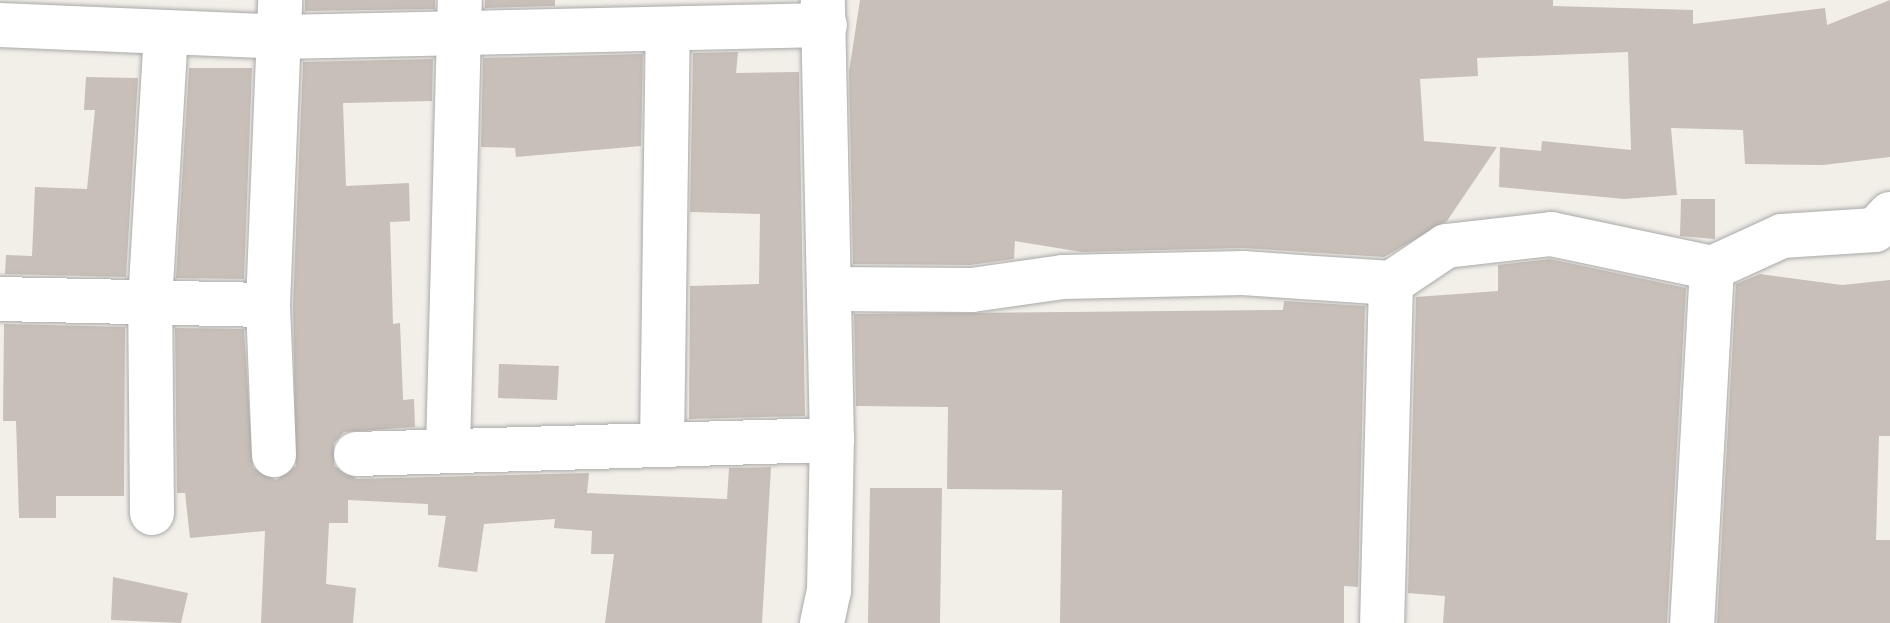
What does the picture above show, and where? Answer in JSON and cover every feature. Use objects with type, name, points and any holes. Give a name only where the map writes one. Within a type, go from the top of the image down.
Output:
[{"type":"street","points":[[0,25],[166,32],[280,18],[461,16],[668,29],[824,13],[832,440],[829,591],[822,623]]},
{"type":"street","points":[[448,449],[461,16]]},
{"type":"street","points":[[274,455],[268,305],[280,18]]},
{"type":"street","points":[[662,445],[668,29]]},
{"type":"street","points":[[152,513],[150,302],[166,32]]},
{"type":"street","points":[[830,289],[972,290],[1063,277],[1243,273],[1391,283],[1446,246],[1551,234],[1712,268],[1782,236],[1875,230],[1890,214]]},
{"type":"street","points":[[1692,623],[1712,268]]},
{"type":"street","points":[[1382,623],[1391,283]]},
{"type":"street","points":[[0,299],[268,305]]},
{"type":"street","points":[[356,454],[832,440]]},
{"type":"building","points":[[305,0],[435,0],[435,9],[305,11]]},
{"type":"building","points":[[485,0],[555,0],[555,6],[485,8]]},
{"type":"building","points":[[860,0],[1553,0],[1553,6],[1693,10],[1693,24],[1825,8],[1827,25],[1890,0],[1890,157],[1823,165],[1745,164],[1743,130],[1671,128],[1677,195],[1624,199],[1499,187],[1500,147],[1541,151],[1542,141],[1631,150],[1628,52],[1477,58],[1478,76],[1420,79],[1424,141],[1497,147],[1447,221],[1384,257],[1243,248],[1082,252],[1015,241],[1014,259],[970,265],[853,264],[849,72]]},
{"type":"building","points":[[738,52],[736,73],[799,72],[805,416],[689,419],[690,286],[759,284],[760,214],[690,212],[693,53]]},
{"type":"building","points":[[643,54],[641,146],[516,157],[515,148],[481,147],[483,58]]},
{"type":"building","points":[[433,59],[432,101],[343,103],[346,186],[409,183],[410,221],[390,222],[393,324],[400,323],[403,400],[414,399],[415,427],[344,432],[334,443],[334,466],[357,479],[589,473],[587,493],[727,499],[729,468],[771,467],[762,623],[605,623],[614,554],[591,554],[592,531],[554,528],[555,519],[484,524],[477,572],[438,567],[446,516],[428,515],[428,504],[348,500],[348,523],[329,523],[326,584],[356,588],[353,623],[261,623],[265,531],[190,538],[185,493],[177,493],[175,328],[244,329],[253,468],[276,480],[296,466],[293,305],[303,62]]},
{"type":"building","points":[[189,68],[252,68],[244,279],[176,278]]},
{"type":"building","points":[[86,77],[138,78],[126,277],[5,274],[6,255],[32,256],[35,187],[87,189],[95,110],[84,110]]},
{"type":"building","points":[[1681,199],[1715,199],[1715,239],[1680,236]]},
{"type":"building","points":[[1550,259],[1686,288],[1667,623],[1443,623],[1445,596],[1408,593],[1416,297],[1498,291],[1498,265]]},
{"type":"building","points":[[1760,274],[1842,285],[1890,280],[1890,436],[1879,436],[1876,540],[1890,540],[1890,623],[1717,623],[1736,284]]},
{"type":"building","points":[[1284,301],[1365,306],[1358,587],[1344,586],[1344,623],[1060,623],[1062,490],[947,489],[948,407],[856,406],[854,314],[1283,310]]},
{"type":"building","points":[[4,324],[125,327],[124,496],[56,496],[56,518],[19,518],[16,421],[3,421]]},
{"type":"building","points":[[499,364],[559,366],[557,400],[498,398]]},
{"type":"building","points":[[870,488],[942,488],[940,623],[868,623]]},
{"type":"building","points":[[113,577],[188,593],[181,623],[111,620]]}]
